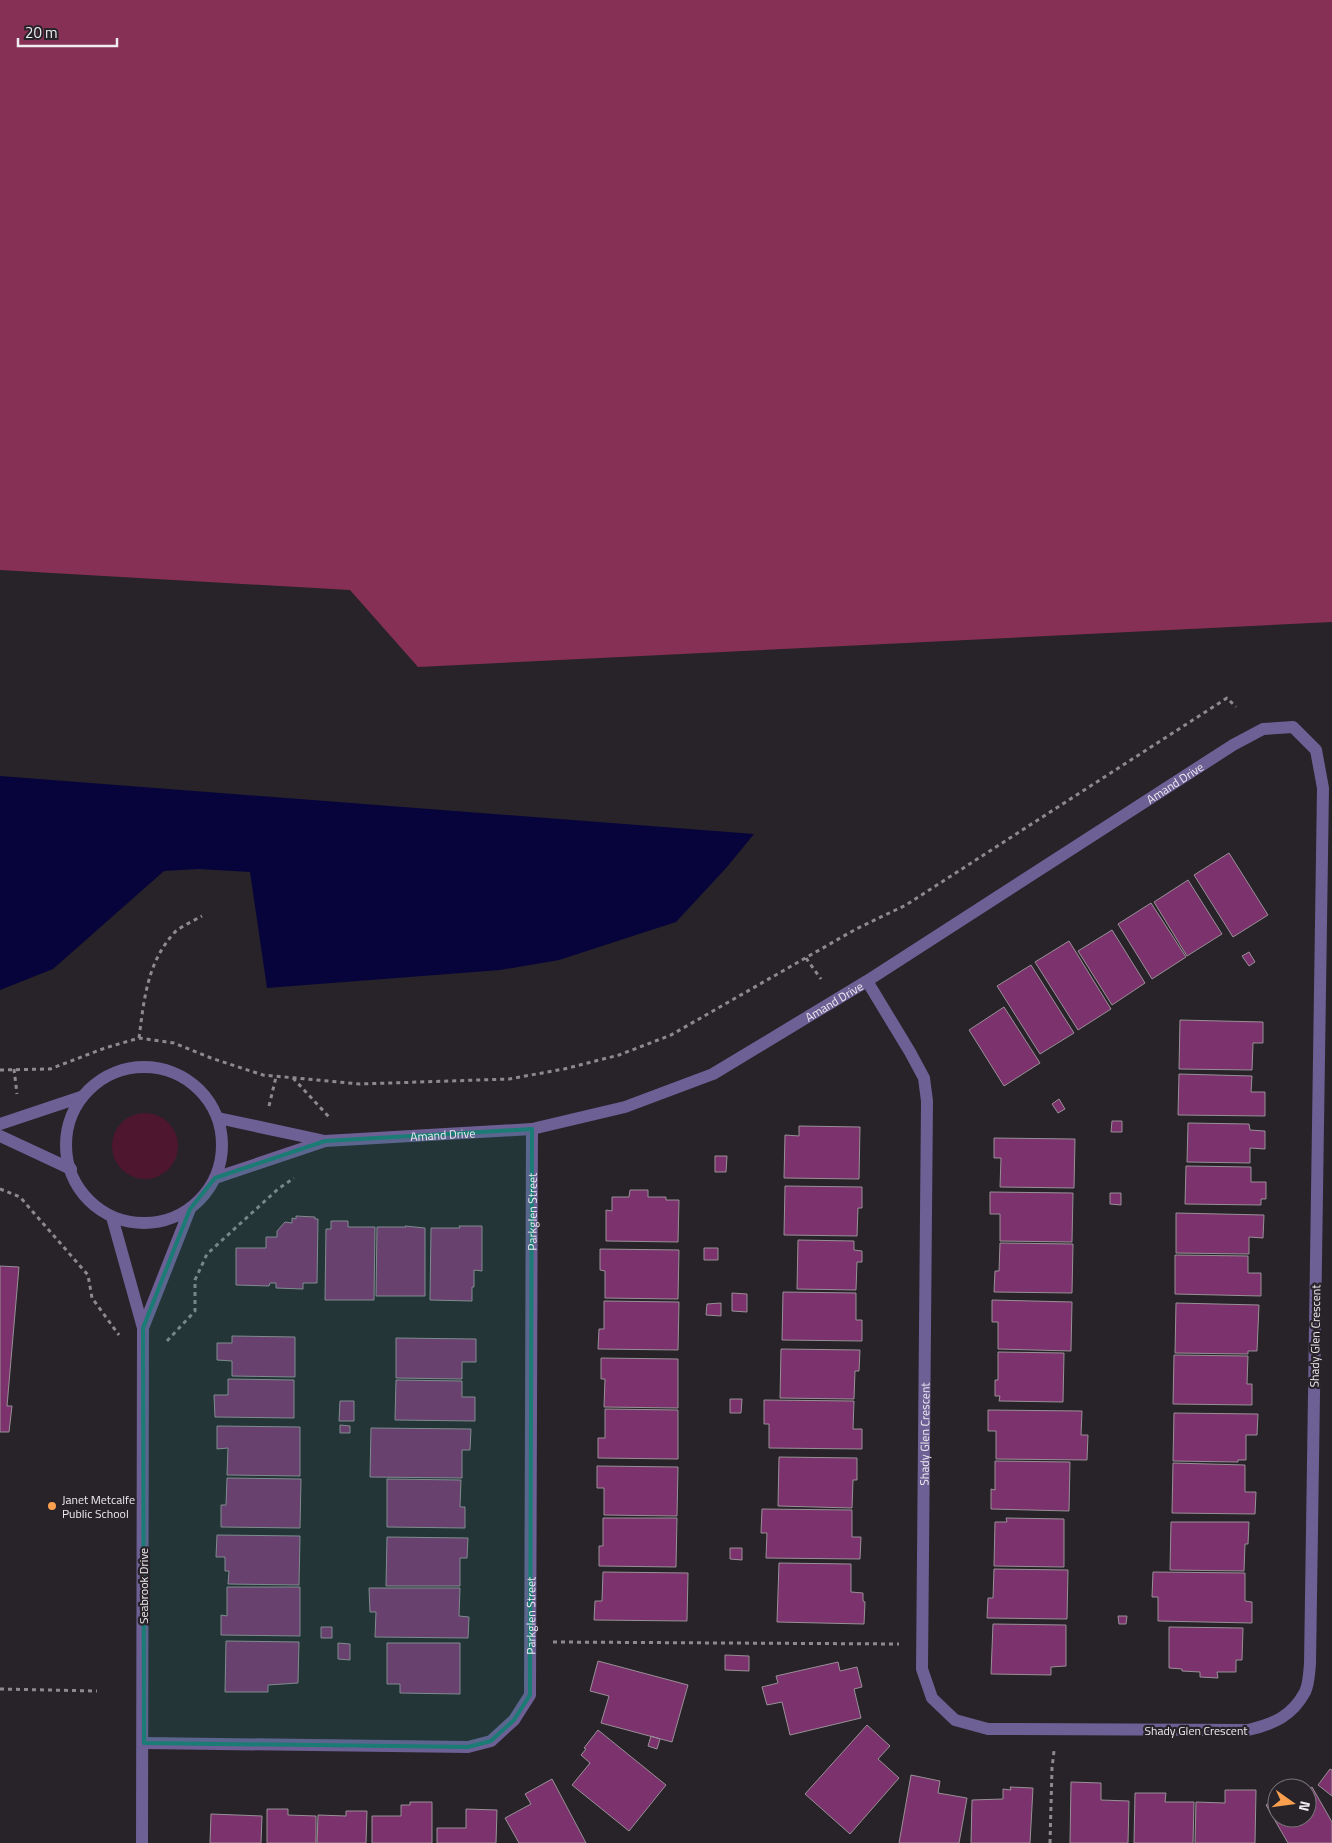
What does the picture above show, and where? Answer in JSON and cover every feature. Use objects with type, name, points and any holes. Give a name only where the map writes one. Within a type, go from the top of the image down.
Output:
[{"type":"street","name":"Amand Drive","points":[[218,1118],[325,1141],[532,1129],[625,1108],[713,1074],[867,981],[1232,745],[1262,729],[1293,727]]},
{"type":"street","name":"Shady Glen Crescent","points":[[867,981],[924,1078],[927,1101],[922,1669],[932,1698],[955,1720],[988,1730],[1248,1730],[1267,1726],[1289,1714],[1306,1690],[1310,1664],[1323,788],[1316,750],[1293,727]]},
{"type":"street","points":[[134,1066],[155,1066],[176,1072],[194,1083],[208,1099],[218,1118],[222,1139],[221,1159],[215,1178],[204,1195],[190,1209],[172,1218],[152,1223],[132,1223],[112,1217],[95,1207],[81,1192],[70,1169],[66,1154],[66,1134],[71,1114],[81,1096],[96,1082],[114,1072],[134,1066]]},
{"type":"street","points":[[0,1124],[81,1096]]},
{"type":"street","name":"Parkglen Street","points":[[144,1743],[468,1747],[491,1741],[514,1720],[530,1694],[532,1129]]},
{"type":"street","points":[[0,1136],[70,1169]]},
{"type":"street","name":"Amand Drive","points":[[215,1178],[325,1141]]},
{"type":"street","name":"Seabrook Drive","points":[[144,1328],[190,1209]]},
{"type":"street","name":"Seabrook Drive","points":[[112,1217],[144,1328],[144,1743],[142,1843]]},
{"type":"path","points":[[0,1070],[50,1069],[105,1048],[139,1038],[174,1043],[263,1075],[360,1084],[509,1079],[564,1069],[619,1054],[671,1035],[856,929],[906,905],[1227,698],[1236,707]]},
{"type":"path","points":[[139,1038],[145,989],[156,959],[176,932],[202,916]]},
{"type":"path","points":[[806,958],[821,979]]},
{"type":"path","points":[[14,1069],[18,1098]]},
{"type":"path","points":[[269,1109],[276,1077]]},
{"type":"path","points":[[294,1078],[348,1140]]},
{"type":"path","points":[[0,1188],[20,1197],[88,1275],[92,1298]]},
{"type":"path","points":[[143,1367],[195,1311],[195,1280],[206,1254],[278,1189]]},
{"type":"path","points":[[530,1642],[922,1644]]},
{"type":"path","points":[[0,1689],[97,1691]]},
{"type":"path","points":[[1050,1843],[1052,1768],[1056,1730]]},
{"type":"highlighted area","points":[[532,1129],[530,1695],[514,1720],[491,1741],[468,1747],[144,1743],[143,1328],[190,1209],[215,1178],[325,1141]]},
{"type":"shaded area","points":[[0,0],[1332,0],[1332,622],[418,667],[350,590],[0,570]]},
{"type":"shaded area","points":[[0,776],[754,834],[727,867],[676,922],[559,960],[500,970],[267,988],[250,872],[199,869],[164,871],[53,969],[0,990]]},
{"type":"shaded area","points":[[145,1113],[158,1115],[173,1128],[176,1133],[178,1146],[176,1159],[163,1174],[158,1177],[145,1179],[132,1177],[117,1164],[114,1159],[112,1146],[114,1133],[127,1118],[132,1115]]},
{"type":"building","points":[[1229,853],[1268,915],[1233,937],[1194,875]]},
{"type":"building","points":[[1188,880],[1222,934],[1187,956],[1154,902]]},
{"type":"building","points":[[1151,903],[1186,957],[1152,979],[1118,924]]},
{"type":"building","points":[[1112,930],[1145,983],[1112,1005],[1078,951]]},
{"type":"building","points":[[1069,941],[1111,1009],[1078,1030],[1035,962]]},
{"type":"building","points":[[1249,952],[1255,962],[1249,966],[1242,956]]},
{"type":"building","points":[[1031,965],[1074,1033],[1040,1054],[997,986]]},
{"type":"building","points":[[1004,1007],[1040,1063],[1004,1086],[969,1030]]},
{"type":"building","points":[[1180,1020],[1263,1022],[1263,1043],[1253,1043],[1252,1070],[1179,1069]]},
{"type":"building","points":[[1179,1074],[1252,1076],[1251,1092],[1265,1092],[1265,1116],[1178,1115]]},
{"type":"building","points":[[1059,1099],[1065,1109],[1058,1113],[1052,1104]]},
{"type":"building","points":[[1112,1121],[1122,1121],[1122,1132],[1111,1132]]},
{"type":"building","points":[[1188,1123],[1249,1124],[1250,1130],[1265,1131],[1265,1149],[1250,1148],[1250,1163],[1187,1162]]},
{"type":"building","points":[[799,1126],[860,1127],[859,1179],[784,1178],[785,1135],[799,1136]]},
{"type":"building","points":[[994,1138],[1075,1139],[1074,1188],[1000,1187],[1001,1158],[994,1158]]},
{"type":"building","points":[[715,1156],[727,1156],[726,1172],[715,1172]]},
{"type":"building","points":[[1186,1166],[1251,1167],[1251,1182],[1266,1182],[1266,1199],[1261,1199],[1261,1205],[1185,1204]]},
{"type":"building","points":[[785,1186],[862,1187],[862,1208],[858,1208],[857,1236],[784,1235]]},
{"type":"building","points":[[630,1190],[648,1190],[648,1197],[666,1197],[666,1200],[679,1200],[678,1242],[606,1241],[606,1210],[612,1211],[612,1197],[629,1197]]},
{"type":"building","points":[[990,1192],[1073,1193],[1072,1242],[1000,1241],[1000,1214],[990,1214]]},
{"type":"building","points":[[1110,1193],[1121,1193],[1121,1205],[1110,1204]]},
{"type":"building","points":[[1176,1213],[1264,1215],[1263,1238],[1249,1237],[1249,1254],[1176,1253]]},
{"type":"building","points":[[296,1216],[315,1217],[315,1219],[318,1219],[317,1283],[303,1283],[303,1289],[276,1288],[276,1283],[270,1283],[269,1286],[236,1285],[236,1248],[266,1248],[266,1237],[277,1237],[277,1231],[285,1222],[292,1223],[292,1218],[296,1219]]},
{"type":"building","points":[[331,1221],[348,1221],[348,1227],[375,1227],[374,1300],[325,1300],[326,1229],[331,1229]]},
{"type":"building","points":[[405,1226],[425,1228],[425,1296],[376,1296],[377,1227]]},
{"type":"building","points":[[459,1226],[482,1226],[482,1271],[474,1270],[472,1301],[430,1300],[431,1228],[460,1228]]},
{"type":"building","points":[[798,1240],[854,1241],[854,1250],[862,1251],[862,1262],[857,1262],[856,1290],[797,1289]]},
{"type":"building","points":[[1000,1243],[1073,1244],[1072,1293],[994,1292],[995,1271],[999,1271]]},
{"type":"building","points":[[704,1248],[718,1248],[718,1260],[704,1260]]},
{"type":"building","points":[[600,1249],[679,1250],[678,1299],[605,1298],[605,1271],[600,1270]]},
{"type":"building","points":[[1175,1255],[1248,1256],[1248,1273],[1261,1273],[1261,1296],[1175,1294]]},
{"type":"building","points":[[0,1266],[19,1267],[7,1406],[12,1406],[9,1432],[0,1432]]},
{"type":"building","points":[[783,1292],[856,1293],[856,1320],[862,1320],[862,1341],[782,1340]]},
{"type":"building","points":[[732,1293],[747,1294],[747,1312],[732,1311]]},
{"type":"building","points":[[992,1300],[1072,1302],[1071,1351],[998,1349],[998,1322],[992,1322]]},
{"type":"building","points":[[604,1301],[679,1302],[678,1350],[598,1349],[599,1329],[604,1329]]},
{"type":"building","points":[[721,1303],[721,1316],[706,1315],[707,1304]]},
{"type":"building","points":[[1176,1303],[1259,1305],[1257,1351],[1248,1351],[1248,1354],[1175,1353]]},
{"type":"building","points":[[232,1336],[295,1337],[295,1377],[232,1376],[232,1361],[217,1360],[217,1343],[232,1343]]},
{"type":"building","points":[[396,1338],[476,1339],[476,1362],[462,1362],[462,1379],[396,1378]]},
{"type":"building","points":[[781,1349],[860,1350],[859,1371],[855,1371],[854,1399],[780,1398]]},
{"type":"building","points":[[998,1352],[1064,1353],[1063,1402],[999,1401],[1000,1396],[995,1396],[995,1380],[998,1380]]},
{"type":"building","points":[[1174,1355],[1248,1356],[1247,1384],[1252,1384],[1252,1405],[1173,1404]]},
{"type":"building","points":[[601,1358],[678,1359],[678,1408],[604,1407],[605,1379],[601,1379]]},
{"type":"building","points":[[228,1379],[294,1380],[294,1418],[215,1417],[214,1395],[228,1395]]},
{"type":"building","points":[[396,1380],[462,1381],[462,1397],[475,1397],[475,1421],[395,1420]]},
{"type":"building","points":[[730,1399],[742,1399],[741,1413],[730,1413]]},
{"type":"building","points":[[764,1400],[854,1401],[853,1429],[862,1429],[862,1449],[769,1448],[769,1424],[764,1424]]},
{"type":"building","points":[[340,1401],[354,1401],[354,1421],[339,1421]]},
{"type":"building","points":[[605,1409],[678,1410],[678,1459],[598,1458],[598,1438],[605,1438]]},
{"type":"building","points":[[988,1410],[1082,1411],[1081,1435],[1088,1435],[1087,1460],[996,1459],[996,1431],[988,1431]]},
{"type":"building","points":[[1174,1413],[1258,1414],[1257,1435],[1246,1435],[1246,1460],[1238,1460],[1238,1462],[1173,1461]]},
{"type":"building","points":[[340,1425],[350,1426],[350,1433],[340,1433]]},
{"type":"building","points":[[217,1426],[300,1427],[300,1476],[227,1475],[228,1448],[217,1449]]},
{"type":"building","points":[[371,1428],[471,1429],[470,1450],[462,1450],[462,1478],[370,1477]]},
{"type":"building","points":[[779,1457],[857,1458],[857,1480],[853,1480],[852,1508],[778,1506]]},
{"type":"building","points":[[995,1461],[1070,1462],[1069,1511],[991,1509],[991,1489],[995,1490]]},
{"type":"building","points":[[1173,1463],[1245,1465],[1245,1492],[1256,1492],[1255,1514],[1172,1513]]},
{"type":"building","points":[[597,1466],[678,1467],[677,1516],[604,1515],[604,1488],[597,1488]]},
{"type":"building","points":[[227,1478],[301,1479],[300,1528],[221,1527],[221,1505],[226,1505]]},
{"type":"building","points":[[387,1479],[461,1480],[460,1507],[465,1507],[465,1528],[387,1527]]},
{"type":"building","points":[[762,1509],[852,1510],[852,1537],[861,1537],[860,1559],[766,1558],[767,1533],[761,1533]]},
{"type":"building","points":[[603,1518],[677,1518],[676,1567],[599,1566],[599,1546],[603,1546]]},
{"type":"building","points":[[1006,1518],[1064,1519],[1064,1567],[994,1566],[995,1522],[1007,1522]]},
{"type":"building","points":[[1171,1522],[1249,1522],[1248,1544],[1245,1544],[1244,1571],[1170,1570]]},
{"type":"building","points":[[217,1535],[300,1536],[299,1585],[228,1584],[229,1571],[225,1571],[225,1557],[216,1557]]},
{"type":"building","points":[[387,1537],[468,1538],[467,1558],[460,1558],[460,1586],[386,1586]]},
{"type":"building","points":[[730,1548],[742,1548],[742,1560],[730,1559]]},
{"type":"building","points":[[779,1563],[851,1564],[851,1592],[863,1593],[863,1601],[865,1602],[864,1624],[777,1622]]},
{"type":"building","points":[[994,1569],[1068,1570],[1067,1619],[987,1618],[988,1598],[993,1598]]},
{"type":"building","points":[[603,1572],[688,1573],[687,1621],[594,1620],[595,1601],[602,1601]]},
{"type":"building","points":[[1153,1572],[1245,1573],[1245,1601],[1252,1602],[1252,1623],[1158,1621],[1158,1597],[1152,1597]]},
{"type":"building","points":[[227,1587],[300,1587],[300,1636],[221,1635],[221,1615],[227,1616]]},
{"type":"building","points":[[369,1588],[460,1588],[459,1616],[469,1617],[468,1638],[375,1637],[376,1612],[370,1612]]},
{"type":"building","points":[[1118,1616],[1127,1616],[1126,1624],[1119,1624]]},
{"type":"building","points":[[993,1624],[1066,1625],[1066,1666],[1051,1667],[1051,1675],[991,1674]]},
{"type":"building","points":[[321,1627],[332,1627],[332,1638],[321,1638]]},
{"type":"building","points":[[1169,1627],[1243,1628],[1242,1660],[1236,1660],[1236,1672],[1217,1672],[1218,1678],[1200,1677],[1200,1672],[1169,1668]]},
{"type":"building","points":[[226,1641],[299,1642],[298,1683],[268,1685],[268,1692],[225,1692]]},
{"type":"building","points":[[338,1643],[350,1644],[350,1660],[338,1659]]},
{"type":"building","points":[[387,1643],[460,1643],[460,1694],[400,1693],[400,1684],[387,1684]]},
{"type":"building","points":[[725,1655],[749,1656],[749,1671],[725,1670]]},
{"type":"building","points":[[598,1661],[688,1685],[672,1742],[601,1723],[609,1696],[590,1691]]},
{"type":"building","points":[[838,1662],[840,1671],[857,1667],[862,1687],[854,1689],[861,1718],[790,1735],[782,1702],[767,1705],[762,1687],[778,1683],[776,1676]]},
{"type":"building","points":[[867,1725],[890,1746],[878,1759],[899,1778],[850,1834],[805,1794]]},
{"type":"building","points":[[598,1730],[666,1785],[629,1831],[572,1785],[590,1763],[581,1755]]},
{"type":"building","points":[[651,1736],[660,1739],[657,1749],[648,1746]]},
{"type":"building","points":[[1330,1769],[1332,1770],[1332,1796],[1318,1785]]},
{"type":"building","points":[[911,1775],[940,1781],[938,1793],[967,1798],[959,1843],[899,1843]]},
{"type":"building","points":[[552,1779],[586,1843],[519,1843],[505,1818],[531,1804],[525,1794]]},
{"type":"building","points":[[1071,1782],[1101,1783],[1101,1800],[1129,1801],[1128,1843],[1070,1843]]},
{"type":"building","points":[[1010,1787],[1033,1788],[1030,1843],[971,1843],[972,1800],[1003,1799],[1003,1789],[1011,1790]]},
{"type":"building","points":[[1225,1790],[1256,1790],[1255,1843],[1195,1843],[1196,1802],[1225,1803]]},
{"type":"building","points":[[1135,1793],[1166,1793],[1165,1802],[1194,1802],[1193,1843],[1134,1843]]},
{"type":"building","points":[[1317,1796],[1332,1822],[1332,1843],[1288,1843],[1279,1828],[1317,1828]]},
{"type":"building","points":[[410,1802],[432,1802],[432,1843],[372,1843],[372,1816],[401,1816],[401,1805],[410,1805]]},
{"type":"building","points":[[267,1809],[288,1809],[288,1815],[316,1816],[316,1843],[267,1843]]},
{"type":"building","points":[[466,1809],[497,1810],[496,1843],[437,1843],[437,1828],[466,1828]]},
{"type":"building","points":[[346,1811],[367,1811],[366,1843],[317,1843],[318,1815],[346,1816]]},
{"type":"building","points":[[211,1814],[262,1816],[261,1843],[210,1843]]},
{"type":"place","name":"Janet Metcalfe Public School","points":[[52,1506]]}]
